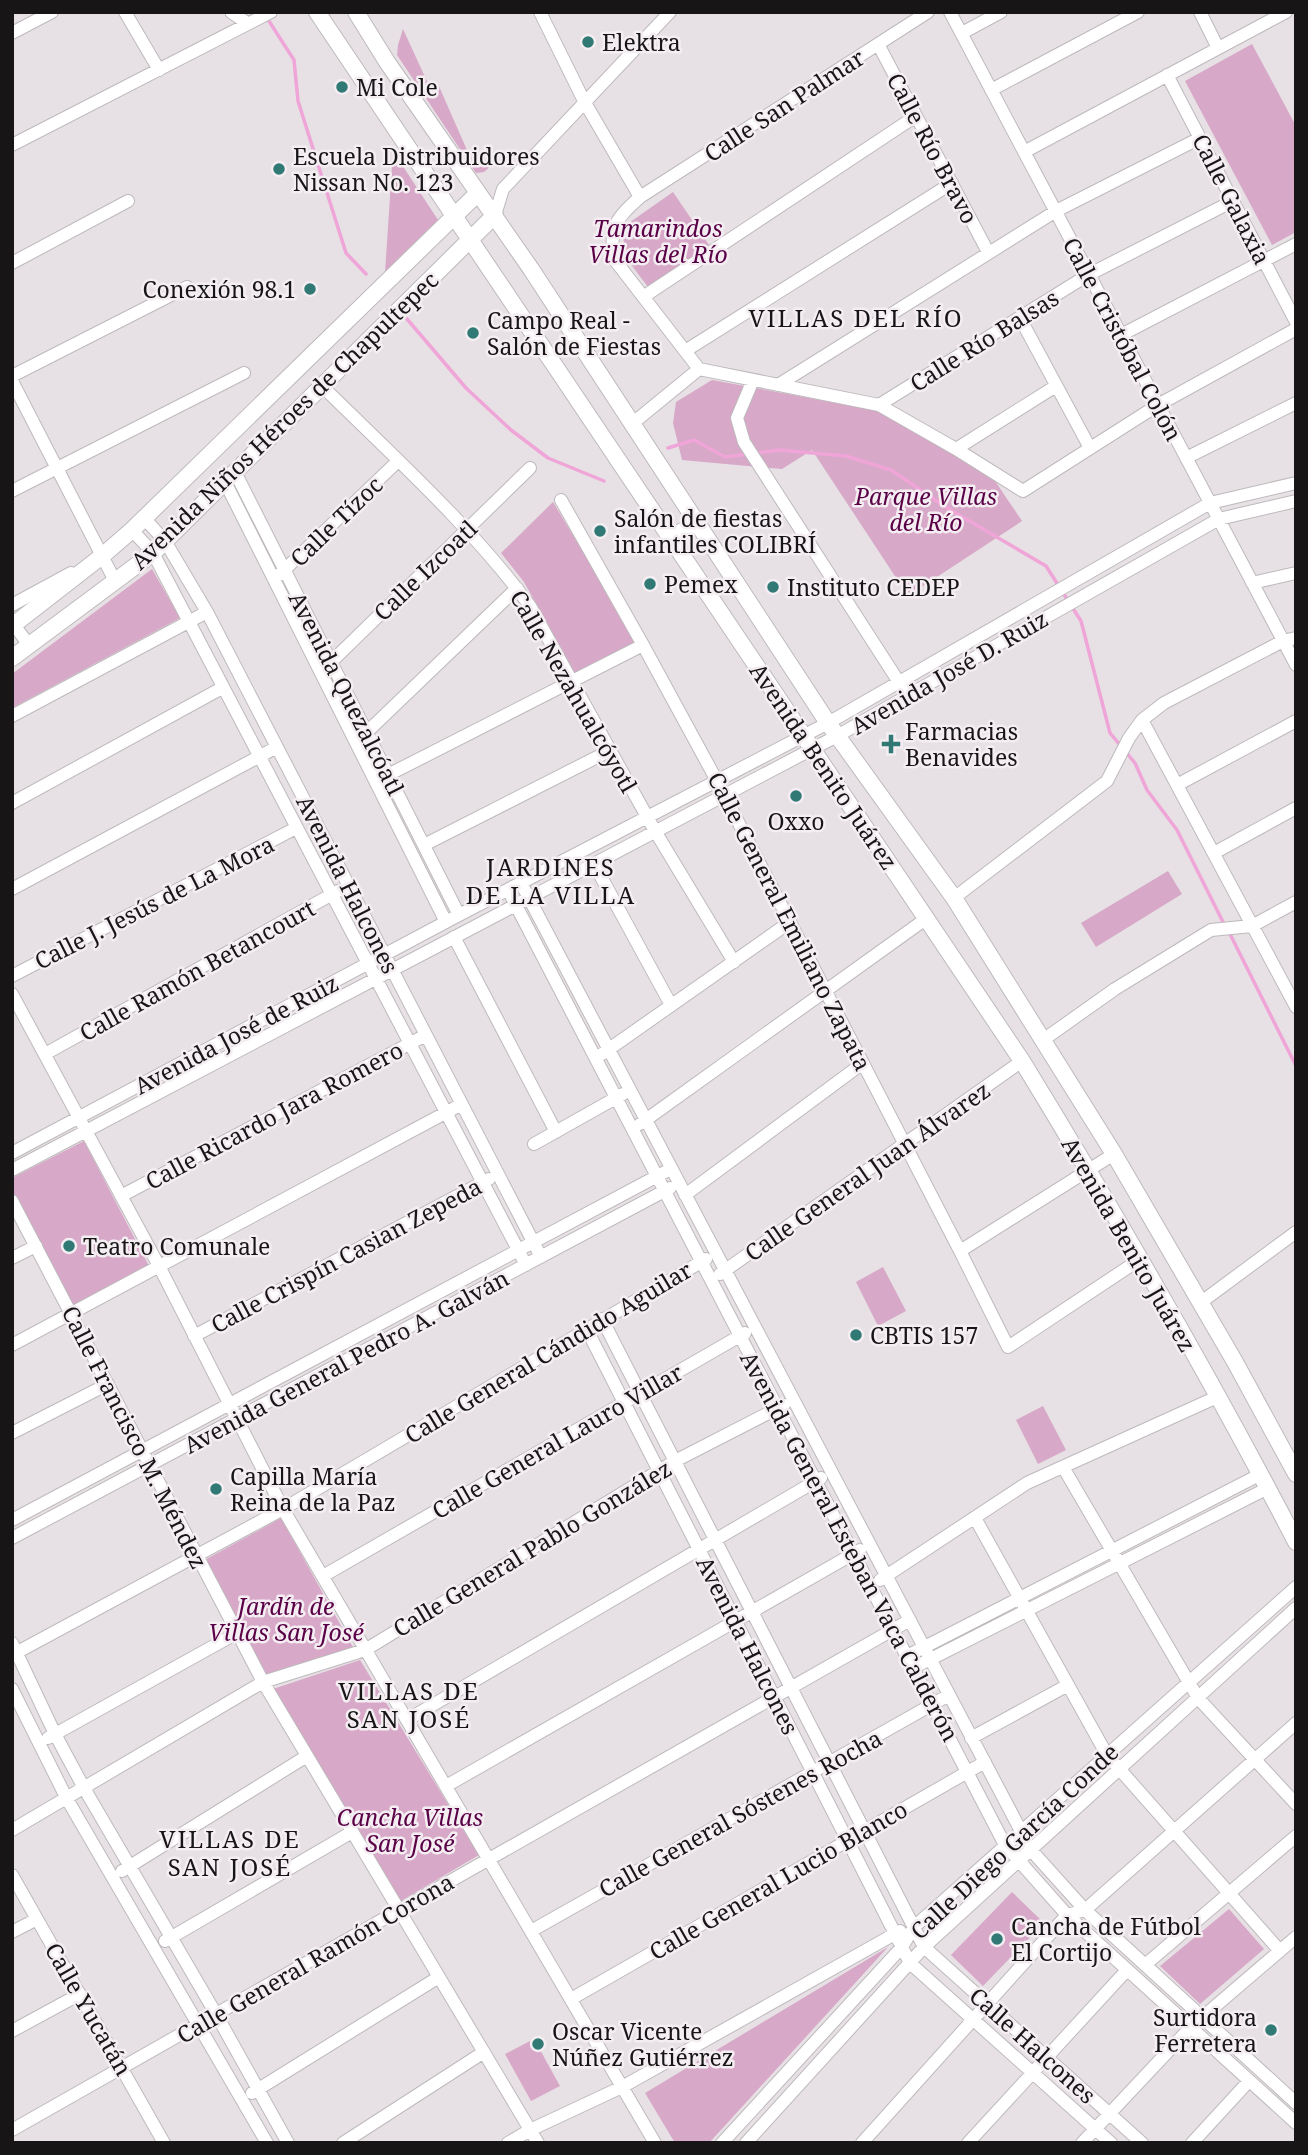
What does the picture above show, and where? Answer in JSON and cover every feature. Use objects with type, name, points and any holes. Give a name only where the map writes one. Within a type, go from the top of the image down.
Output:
[{"type":"main road","name":"Avenida Benito Juárez","points":[[317,12],[1022,1061],[1089,1170],[1296,1542]]},
{"type":"main road","name":"Avenida Benito Juárez","points":[[356,12],[387,62],[495,215],[833,730],[954,898],[1114,1154],[1296,1474]]},
{"type":"main road","name":"Avenida Niños Héroes de Chapultepec","points":[[13,625],[132,530],[478,193]]},
{"type":"main road","name":"Avenida Niños Héroes de Chapultepec","points":[[12,658],[153,553],[495,215]]},
{"type":"main road","points":[[669,539],[698,522]]},
{"type":"street","points":[[12,33],[51,12]]},
{"type":"street","points":[[125,12],[159,70]]},
{"type":"street","points":[[230,12],[247,23]]},
{"type":"street","points":[[12,145],[271,12]]},
{"type":"street","points":[[540,12],[584,102],[640,197]]},
{"type":"street","name":"Avenida Niños Héroes de Chapultepec","points":[[495,215],[503,189],[670,12]]},
{"type":"street","name":"Calle San Palmar","points":[[699,369],[614,259],[610,236],[621,213],[640,197],[928,12]]},
{"type":"street","name":"Calle Cristóbal Colón","points":[[950,12],[1252,583],[1289,640],[1296,665]]},
{"type":"street","points":[[962,33],[1001,12]]},
{"type":"street","points":[[991,90],[1138,12]]},
{"type":"street","points":[[1200,12],[1218,48]]},
{"type":"street","points":[[1024,152],[1286,12]]},
{"type":"street","name":"Calle Río Bravo","points":[[878,44],[988,252]]},
{"type":"street","name":"Calle Galaxia","points":[[1167,75],[1296,322]]},
{"type":"street","points":[[643,297],[916,116]]},
{"type":"street","points":[[778,385],[1056,211],[1200,138]]},
{"type":"street","points":[[685,351],[952,183]]},
{"type":"street","points":[[478,193],[503,189]]},
{"type":"street","points":[[12,263],[128,201]]},
{"type":"street","name":"Calle Río Balsas","points":[[879,405],[1088,275],[1233,201]]},
{"type":"street","points":[[1121,335],[1296,244]]},
{"type":"street","points":[[115,581],[12,378],[187,287]]},
{"type":"street","points":[[1020,318],[1090,448]]},
{"type":"street","points":[[633,423],[699,369],[879,405],[1023,491],[1158,405],[1296,329]]},
{"type":"street","points":[[12,491],[244,373]]},
{"type":"street","points":[[753,380],[737,418],[744,442],[908,696]]},
{"type":"street","name":"Calle Nezahualcóyotl","points":[[322,386],[466,531],[530,606],[609,751],[734,962]]},
{"type":"street","points":[[956,449],[1056,386]]},
{"type":"street","points":[[1186,458],[1296,402]]},
{"type":"street","name":"Calle Tízoc","points":[[274,580],[398,461]]},
{"type":"street","name":"Calle Izcoatl","points":[[321,673],[530,468]]},
{"type":"street","name":"Avenida Quezalcóatl","points":[[230,477],[285,570],[460,915]]},
{"type":"street","name":"Avenida Quezalcóatl","points":[[230,477],[274,580],[446,922]]},
{"type":"street","name":"Avenida José D. Ruiz","points":[[833,730],[900,682],[1210,503],[1296,483]]},
{"type":"street","name":"Calle General Emiliano Zapata","points":[[561,500],[717,781],[961,1251],[1008,1348],[1139,1260]]},
{"type":"street","name":"Avenida José D. Ruiz","points":[[454,937],[724,795],[808,743],[908,696],[1219,519],[1296,501]]},
{"type":"street","name":"Avenida Halcones","points":[[144,518],[165,541],[207,612],[541,1257]]},
{"type":"street","name":"Avenida Halcones","points":[[132,530],[153,553],[526,1265]]},
{"type":"street","points":[[12,605],[102,556]]},
{"type":"street","points":[[1252,583],[1296,573]]},
{"type":"street","points":[[367,732],[517,588]]},
{"type":"street","points":[[12,716],[207,612]]},
{"type":"street","points":[[13,625],[29,645]]},
{"type":"street","points":[[954,898],[1107,781],[1129,738],[1142,720],[1164,703],[1289,640]]},
{"type":"street","points":[[375,782],[643,645]]},
{"type":"street","points":[[12,803],[222,688]]},
{"type":"street","points":[[1142,720],[1252,926],[1292,990],[1296,1007]]},
{"type":"street","points":[[1177,785],[1296,721]]},
{"type":"street","name":"Avenida José D. Ruiz","points":[[460,915],[717,781],[808,743]]},
{"type":"street","points":[[12,889],[277,747]]},
{"type":"street","points":[[424,845],[609,751]]},
{"type":"street","points":[[1214,853],[1296,808]]},
{"type":"street","name":"Calle J. Jesús de La Mora","points":[[12,975],[296,828]]},
{"type":"street","points":[[593,863],[671,1005]]},
{"type":"street","name":"Avenida General Esteban Vaca Calderón","points":[[521,883],[1031,1850],[1085,1910],[1296,2103]]},
{"type":"street","name":"Calle Ramón Betancourt","points":[[45,1054],[348,885]]},
{"type":"street","name":"Avenida General Esteban Vaca Calderón","points":[[508,890],[1005,1845],[1067,1915],[1296,2123]]},
{"type":"street","points":[[1043,1040],[1115,989],[1211,930],[1252,926],[1296,902]]},
{"type":"street","name":"Avenida José de Ruiz","points":[[12,1153],[460,915]]},
{"type":"street","points":[[632,1129],[927,918]]},
{"type":"street","points":[[596,1058],[790,922]]},
{"type":"street","points":[[454,937],[556,1132]]},
{"type":"street","name":"Avenida José de Ruiz","points":[[12,1170],[454,937]]},
{"type":"street","points":[[12,994],[159,1266],[283,1509],[655,2143]]},
{"type":"street","name":"Calle Ricardo Jara Romero","points":[[121,1196],[426,1035]]},
{"type":"street","name":"Calle General Juan Álvarez","points":[[711,1280],[1022,1061]]},
{"type":"street","name":"Avenida General Pedro A. Galván","points":[[12,1538],[665,1191],[682,1189],[863,1063]]},
{"type":"street","points":[[534,1144],[629,1090]]},
{"type":"street","points":[[12,1345],[462,1104]]},
{"type":"street","points":[[961,1251],[1114,1154]]},
{"type":"street","name":"Avenida General Pedro A. Galván","points":[[12,1520],[671,1169]]},
{"type":"street","name":"Calle Crispín Casian Zepeda","points":[[194,1335],[499,1174]]},
{"type":"street","name":"Calle Francisco M. Méndez","points":[[12,1201],[263,1682],[538,2143]]},
{"type":"street","points":[[1200,1303],[1296,1232]]},
{"type":"street","points":[[12,1258],[36,1246]]},
{"type":"street","name":"Calle General Cándido Aguilar","points":[[14,1650],[283,1509],[586,1328],[716,1254]]},
{"type":"street","name":"Avenida Halcones","points":[[602,1319],[924,1947]]},
{"type":"street","name":"Calle General Lauro Villar","points":[[323,1576],[755,1327]]},
{"type":"street","name":"Avenida Halcones","points":[[586,1328],[910,1963]]},
{"type":"street","points":[[12,1433],[108,1384]]},
{"type":"street","points":[[870,1586],[1027,1483],[1217,1397]]},
{"type":"street","name":"Calle General Pablo González","points":[[12,1830],[263,1682],[365,1650],[659,1470],[793,1400]]},
{"type":"street","points":[[1063,1467],[1198,1698],[1296,1804]]},
{"type":"street","points":[[407,1720],[831,1472]]},
{"type":"street","points":[[910,1662],[1019,1598],[1111,1551],[1264,1481]]},
{"type":"street","points":[[927,1653],[1026,1610],[1119,1563],[1264,1481]]},
{"type":"street","points":[[975,1518],[1107,1755],[1280,1951]]},
{"type":"street","points":[[446,1786],[870,1545]]},
{"type":"street","name":"Calle Diego García Conde","points":[[722,2143],[902,1947],[914,1927],[1296,1587]]},
{"type":"street","name":"Calle Diego García Conde","points":[[750,2141],[924,1947],[1296,1608]]},
{"type":"street","name":"Calle General Ramón Corona","points":[[12,2130],[910,1620]]},
{"type":"street","points":[[38,1744],[237,1633]]},
{"type":"street","points":[[14,1650],[84,1788],[288,2143]]},
{"type":"street","points":[[971,1738],[1068,1685]]},
{"type":"street","points":[[12,1689],[67,1799],[267,2143]]},
{"type":"street","name":"Calle General Sóstenes Rocha","points":[[531,1931],[949,1695]]},
{"type":"street","points":[[862,2143],[1067,1915],[1085,1910],[1296,1723]]},
{"type":"street","points":[[113,1876],[307,1756]]},
{"type":"street","name":"Calle General Lucio Blanco","points":[[570,1999],[985,1762]]},
{"type":"street","points":[[155,1948],[352,1832]]},
{"type":"street","points":[[1145,1965],[1296,1836]]},
{"type":"street","name":"Calle Yucatán","points":[[12,1875],[164,2143]]},
{"type":"street","points":[[12,1933],[37,1919]]},
{"type":"street","points":[[508,2143],[622,2087],[895,1932],[914,1927]]},
{"type":"street","points":[[1082,2143],[1191,2027],[1296,1937]]},
{"type":"street","name":"Calle Halcones","points":[[924,1947],[1142,2143]]},
{"type":"street","name":"Calle Halcones","points":[[910,1963],[1111,2143]]},
{"type":"street","points":[[968,2143],[1127,1970]]},
{"type":"street","points":[[242,2099],[439,1977]]},
{"type":"street","points":[[12,2031],[80,1994]]},
{"type":"street","points":[[1226,2060],[1237,2049]]},
{"type":"street","points":[[343,2143],[484,2052]]},
{"type":"street","points":[[1192,2143],[1249,2081]]},
{"type":"green space","points":[[403,29],[430,88],[438,84],[470,157],[480,154],[491,166],[484,172],[476,173],[397,55]]},
{"type":"green space","points":[[1252,44],[1296,126],[1296,232],[1272,245],[1185,81]]},
{"type":"green space","points":[[393,151],[438,220],[385,273]]},
{"type":"green space","name":"Tamarindos Villas del Río","points":[[673,192],[709,245],[648,287],[625,252],[626,225]]},
{"type":"green space","name":"Parque Villas del Río","points":[[712,380],[885,412],[991,475],[1022,521],[908,596],[812,450],[782,469],[682,460],[673,423],[676,402]]},
{"type":"green space","points":[[553,502],[637,642],[576,675],[524,582],[501,553]]},
{"type":"green space","points":[[152,569],[180,618],[12,708],[12,674]]},
{"type":"green space","points":[[1168,871],[1182,894],[1096,947],[1081,923]]},
{"type":"green space","points":[[84,1141],[150,1268],[73,1308],[12,1191],[12,1178]]},
{"type":"green space","points":[[883,1267],[906,1311],[878,1326],[856,1282]]},
{"type":"green space","points":[[1043,1406],[1066,1450],[1038,1464],[1016,1420]]},
{"type":"green space","name":"Jardín de Villas San José","points":[[281,1518],[354,1649],[265,1676],[203,1561]]},
{"type":"green space","name":"Cancha Villas San José","points":[[360,1660],[479,1855],[399,1902],[273,1689]]},
{"type":"green space","name":"Cancha de Fútbol El Cortijo","points":[[1012,1892],[1044,1923],[983,1986],[951,1955]]},
{"type":"green space","points":[[1229,1909],[1264,1949],[1200,2004],[1160,1966]]},
{"type":"green space","points":[[888,1947],[709,2143],[675,2143],[645,2093]]},
{"type":"green space","points":[[534,2039],[560,2086],[531,2101],[505,2054]]},
{"type":"waterway","points":[[267,18],[294,60],[298,101],[346,253],[366,274]]},
{"type":"waterway","points":[[407,319],[466,388],[511,430],[548,458],[604,481]]},
{"type":"waterway","points":[[668,448],[694,440],[725,457],[748,454]]},
{"type":"waterway","points":[[755,453],[780,450],[846,456],[891,470],[944,506],[1046,566],[1081,621],[1110,733],[1135,763],[1147,790],[1177,830],[1225,926]]},
{"type":"waterway","points":[[1229,932],[1296,1066]]},
{"type":"place","name":"Elektra","points":[[588,42]]},
{"type":"place","name":"Mi Cole","points":[[342,87]]},
{"type":"place","name":"Escuela Distribuidores Nissan No. 123","points":[[279,169]]},
{"type":"place","name":"Conexión 98.1","points":[[310,289]]},
{"type":"place","name":"Campo Real - Salón de Fiestas","points":[[473,333]]},
{"type":"place","name":"Salón de fiestas infantiles COLIBRÍ","points":[[600,531]]},
{"type":"place","name":"Pemex","points":[[650,584]]},
{"type":"place","name":"Instituto CEDEP","points":[[773,587]]},
{"type":"place","name":"Farmacias Benavides","points":[[891,744]]},
{"type":"place","name":"Oxxo","points":[[796,796]]},
{"type":"place","name":"Teatro Comunale","points":[[69,1246]]},
{"type":"place","name":"CBTIS 157","points":[[856,1335]]},
{"type":"place","name":"Capilla María Reina de la Paz","points":[[216,1489]]},
{"type":"place","name":"Cancha de Fútbol El Cortijo","points":[[997,1939]]},
{"type":"place","name":"Surtidora Ferretera","points":[[1271,2030]]},
{"type":"place","name":"Oscar Vicente Núñez Gutiérrez","points":[[538,2044]]},
{"type":"district","name":"VILLAS DEL RÍO","points":[[856,317]]},
{"type":"district","name":"JARDINES DE LA VILLA","points":[[551,880]]},
{"type":"district","name":"VILLAS DE SAN JOSÉ","points":[[409,1704]]},
{"type":"district","name":"VILLAS DE SAN JOSÉ","points":[[230,1852]]}]
